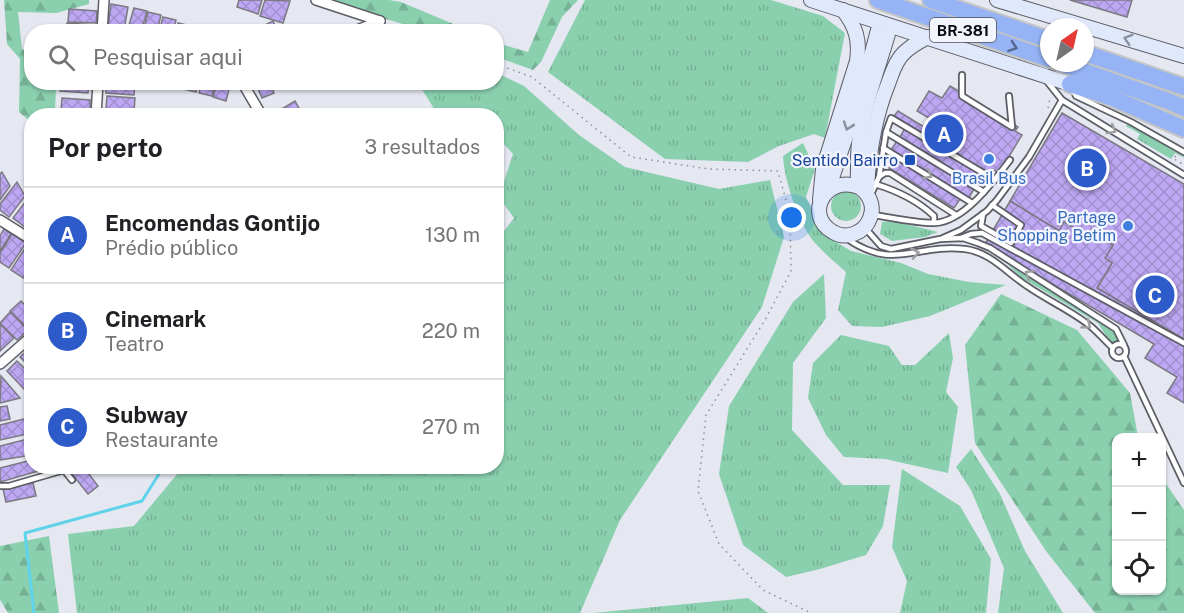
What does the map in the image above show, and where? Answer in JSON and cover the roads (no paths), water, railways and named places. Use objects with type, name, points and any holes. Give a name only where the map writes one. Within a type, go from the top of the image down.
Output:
[{"type":"highway","name":"BR-381","points":[[878,0],[1040,56]]},
{"type":"highway","name":"BR-381","points":[[931,0],[1040,37]]},
{"type":"highway","points":[[1094,56],[1184,87]]},
{"type":"highway","points":[[1086,72],[1168,100],[1184,108]]},
{"type":"highway","name":"BR-381","points":[[1070,84],[1108,96],[1184,129]]},
{"type":"main road","name":"BR-381","points":[[811,0],[1070,84]]},
{"type":"main road","name":"BR-381","points":[[998,0],[1184,56]]},
{"type":"main road","points":[[820,202],[828,190],[883,32],[860,134],[858,161],[868,191],[872,214],[865,227],[854,234],[841,235],[826,227],[821,219],[820,202],[823,169],[858,50],[856,32],[843,10]]},
{"type":"main road","points":[[868,191],[869,151],[880,106],[892,74],[899,58],[910,47],[928,37]]},
{"type":"main road","points":[[828,190],[843,183],[868,191]]},
{"type":"street","points":[[102,24],[104,0]]},
{"type":"street","points":[[316,0],[380,21],[372,24]]},
{"type":"street","points":[[96,108],[98,90]]},
{"type":"street","points":[[246,90],[257,108]]},
{"type":"street","points":[[0,220],[24,235]]},
{"type":"street","points":[[0,364],[24,343]]},
{"type":"lane","points":[[962,75],[962,96],[1012,127],[1008,96]]},
{"type":"lane","points":[[1046,77],[1047,82],[1062,100],[1184,175]]},
{"type":"lane","points":[[1070,84],[1076,96],[1131,122],[1184,152]]},
{"type":"lane","points":[[940,239],[961,230],[992,205],[1029,157],[1062,100]]},
{"type":"lane","points":[[879,177],[886,132],[891,118],[995,180]]},
{"type":"lane","points":[[886,132],[984,192]]},
{"type":"lane","points":[[883,148],[972,203]]},
{"type":"lane","points":[[872,214],[934,223],[946,220],[956,215],[984,192],[1010,160]]},
{"type":"lane","points":[[868,191],[879,177],[890,173],[956,215]]},
{"type":"lane","points":[[868,191],[893,189],[923,205],[934,216],[934,223]]},
{"type":"lane","points":[[983,213],[981,226],[1011,243],[1021,225],[992,205]]},
{"type":"lane","points":[[865,227],[881,246],[891,249],[982,233],[1184,343]]},
{"type":"lane","points":[[841,235],[858,247],[877,255],[898,256],[931,250],[964,249],[980,252],[1010,272],[1024,285],[1090,325],[1112,347],[1114,357],[1124,356]]},
{"type":"lane","points":[[961,238],[990,249],[1116,329],[1124,345],[1126,352],[1124,356],[1184,483]]},
{"type":"lane","points":[[1112,347],[1117,344],[1124,345]]},
{"type":"lane","points":[[0,486],[9,486],[50,474]]},
{"type":"lane","points":[[67,474],[72,480]]},
{"type":"waterway","points":[[34,613],[25,533],[142,501],[159,474]]},
{"type":"place","name":"Encomendas Gontijo","points":[[944,134]]},
{"type":"place","name":"Brasil Bus","points":[[989,159]]},
{"type":"place","name":"Sentido Bairro","points":[[910,160]]},
{"type":"place","name":"Cinemark","points":[[1087,168]]},
{"type":"place","name":"Partage Shopping Betim","points":[[1128,226]]},
{"type":"place","name":"Subway","points":[[1155,295]]}]
